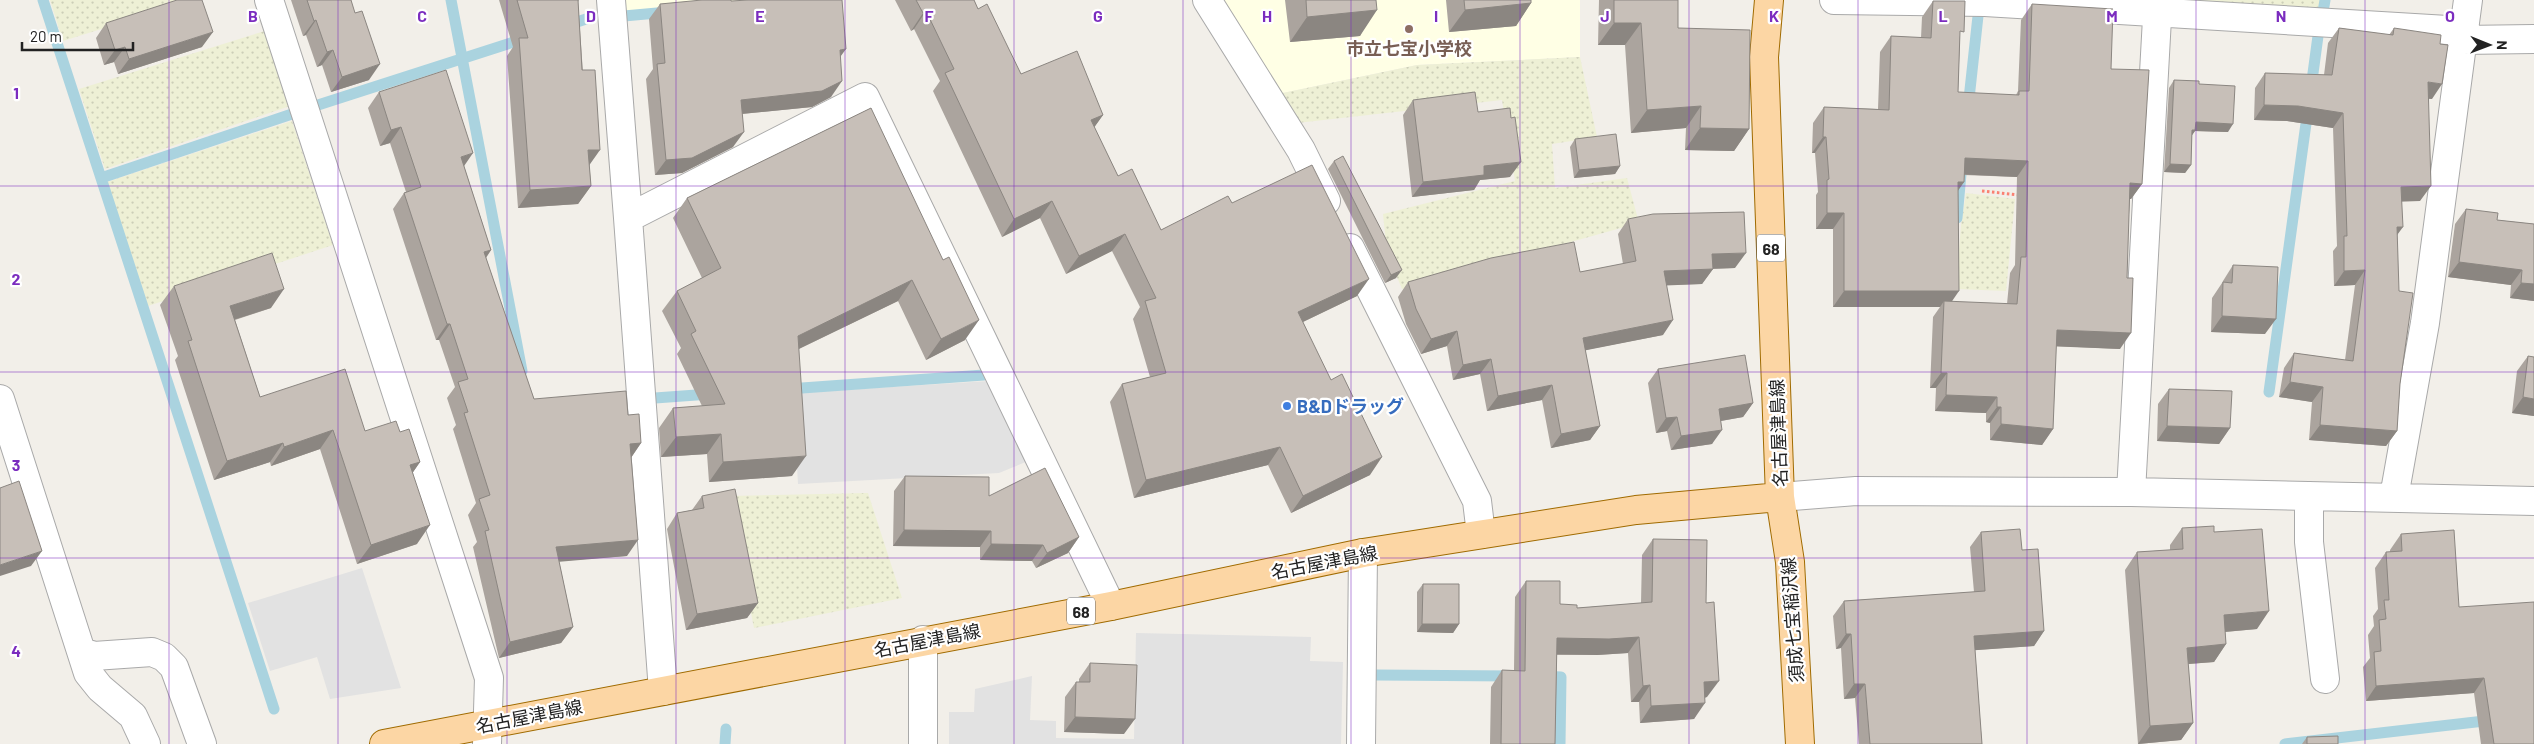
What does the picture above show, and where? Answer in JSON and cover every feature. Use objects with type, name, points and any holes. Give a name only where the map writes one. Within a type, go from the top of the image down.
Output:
[{"type":"main road","name":"名古屋津島線","points":[[384,744],[488,734],[663,691],[923,640],[1111,606],[1363,553],[1636,510],[1780,496],[1764,57],[1769,0]]},
{"type":"main road","name":"須成七宝稲沢線","points":[[1780,496],[1790,562],[1800,744]]},
{"type":"street","points":[[269,0],[489,678],[488,734]]},
{"type":"street","points":[[610,0],[663,691]]},
{"type":"street","points":[[1207,0],[1301,150],[1477,501],[1481,534]]},
{"type":"street","points":[[1834,0],[2157,7],[2463,36],[2534,39]]},
{"type":"street","points":[[2394,497],[2425,323],[2468,0]]},
{"type":"street","points":[[2131,492],[2157,7]]},
{"type":"street","points":[[628,218],[865,96],[1111,606]]},
{"type":"street","points":[[0,399],[88,673],[100,688],[133,716],[146,744]]},
{"type":"street","points":[[1780,496],[1856,491],[2131,492],[2534,501]]},
{"type":"street","points":[[2308,496],[2309,542],[2325,679]]},
{"type":"street","points":[[1362,744],[1363,553]]},
{"type":"street","points":[[923,640],[923,744]]},
{"type":"street","points":[[82,652],[94,656],[152,652],[164,657],[174,667],[202,744]]},
{"type":"path","points":[[1982,191],[2021,195]]},
{"type":"shaded area","points":[[50,0],[194,0],[63,41]]},
{"type":"shaded area","points":[[622,0],[760,0],[623,13]]},
{"type":"shaded area","name":"市立七宝小学校","points":[[1221,0],[1580,0],[1580,57],[1417,65],[1278,94]]},
{"type":"shaded area","points":[[2173,0],[2320,0],[2319,12]]},
{"type":"shaded area","points":[[268,30],[293,105],[105,169],[79,89]]},
{"type":"shaded area","points":[[1580,57],[1597,137],[1552,144],[1555,188],[1627,178],[1639,223],[1402,289],[1387,253],[1383,214],[1515,181],[1502,100],[1297,123],[1278,94],[1417,65]]},
{"type":"shaded area","points":[[292,121],[333,245],[148,306],[107,182]]},
{"type":"shaded area","points":[[1966,193],[2015,199],[2006,291],[1956,289],[1961,225]]},
{"type":"shaded area","points":[[989,381],[1028,461],[999,473],[798,484],[793,393]]},
{"type":"shaded area","points":[[868,493],[902,598],[754,628],[728,496]]},
{"type":"shaded area","points":[[362,568],[401,688],[330,699],[317,657],[270,671],[248,603]]},
{"type":"shaded area","points":[[1136,633],[1311,637],[1310,661],[1343,662],[1341,744],[949,744],[949,712],[974,712],[975,689],[1032,676],[1030,720],[1056,721],[1056,738],[1134,739]]},
{"type":"building","points":[[177,0],[202,0],[213,32],[129,59],[125,47],[115,50],[106,23]]},
{"type":"building","points":[[307,0],[351,0],[355,13],[362,11],[380,64],[342,77],[333,50],[327,52]]},
{"type":"building","points":[[517,0],[578,0],[582,70],[595,70],[600,150],[588,150],[591,186],[530,190],[519,38],[528,38]]},
{"type":"building","points":[[702,0],[842,0],[846,49],[840,50],[842,81],[822,91],[741,100],[744,132],[692,158],[666,160],[657,64],[665,63],[660,4]]},
{"type":"building","points":[[916,0],[974,0],[978,9],[987,4],[1021,74],[1077,51],[1103,115],[1091,120],[1118,176],[1132,169],[1161,230],[1228,196],[1232,203],[1312,165],[1369,279],[1298,312],[1331,380],[1342,374],[1382,457],[1303,496],[1280,447],[1146,480],[1122,384],[1166,373],[1145,301],[1156,298],[1125,234],[1079,256],[1052,201],[1014,219],[945,73],[954,69],[926,11],[923,13]]},
{"type":"building","points":[[1306,0],[1376,0],[1377,10],[1307,17]]},
{"type":"building","points":[[1464,0],[1531,0],[1531,3],[1465,10]]},
{"type":"building","points":[[1614,0],[1678,0],[1678,28],[1750,30],[1749,129],[1700,128],[1701,106],[1647,110],[1641,23],[1614,23]]},
{"type":"building","points":[[1933,1],[1965,1],[1964,32],[1960,31],[1958,92],[2019,95],[2019,91],[2029,91],[2032,4],[2113,9],[2111,69],[2149,70],[2142,184],[2130,183],[2127,278],[2133,278],[2131,333],[2057,330],[2053,429],[2001,424],[2001,407],[1997,407],[1997,397],[1946,395],[1947,373],[1941,373],[1944,301],[2017,304],[2021,257],[2026,257],[2028,161],[1965,158],[1964,182],[1958,182],[1959,291],[1844,291],[1844,213],[1827,213],[1827,180],[1829,179],[1826,137],[1823,137],[1824,107],[1889,110],[1891,36],[1931,38]]},
{"type":"building","points":[[2339,28],[2393,35],[2394,28],[2441,35],[2440,44],[2448,45],[2442,84],[2428,82],[2431,186],[2401,187],[2403,227],[2397,227],[2399,291],[2413,293],[2400,384],[2397,431],[2320,425],[2323,387],[2290,382],[2294,353],[2353,361],[2365,270],[2344,271],[2344,236],[2347,236],[2343,113],[2298,106],[2264,105],[2265,73],[2332,75]]},
{"type":"building","points":[[446,70],[473,153],[461,157],[491,250],[484,252],[534,399],[626,391],[628,415],[639,414],[641,443],[630,444],[638,540],[556,547],[573,627],[510,642],[485,531],[489,530],[479,499],[490,495],[464,413],[468,412],[458,382],[468,379],[450,324],[447,324],[404,193],[421,187],[401,127],[391,130],[379,92]]},
{"type":"building","points":[[2174,80],[2199,81],[2199,84],[2235,86],[2233,124],[2196,122],[2195,130],[2192,130],[2191,165],[2170,164]]},
{"type":"building","points":[[1475,92],[1478,112],[1510,108],[1511,118],[1515,117],[1521,162],[1484,166],[1484,175],[1423,182],[1413,100]]},
{"type":"building","points":[[871,108],[943,260],[949,257],[979,320],[941,339],[912,280],[798,336],[806,456],[723,462],[721,434],[676,437],[673,408],[725,404],[691,334],[696,331],[677,291],[721,268],[687,198]]},
{"type":"building","points":[[1616,134],[1620,166],[1579,170],[1575,139]]},
{"type":"building","points":[[1343,156],[1402,270],[1391,275],[1334,161]]},
{"type":"building","points":[[2466,209],[2498,213],[2497,220],[2534,224],[2534,284],[2521,283],[2522,270],[2459,262]]},
{"type":"building","points":[[1744,212],[1746,253],[1712,254],[1713,269],[1664,271],[1673,320],[1583,338],[1600,426],[1561,434],[1552,385],[1498,396],[1491,359],[1463,365],[1457,331],[1431,339],[1416,309],[1408,282],[1491,258],[1574,242],[1580,272],[1636,261],[1628,219],[1653,214]]},
{"type":"building","points":[[272,253],[284,289],[230,306],[260,397],[345,369],[365,431],[396,421],[400,432],[409,429],[420,462],[410,465],[430,525],[371,545],[333,430],[284,447],[283,443],[227,461],[188,341],[192,340],[174,286]]},
{"type":"building","points":[[2233,265],[2278,267],[2276,319],[2222,316],[2223,282],[2232,283]]},
{"type":"building","points":[[1745,355],[1753,403],[1719,409],[1722,430],[1681,436],[1677,417],[1666,418],[1658,369]]},
{"type":"building","points":[[2528,356],[2534,357],[2534,399],[2523,397]]},
{"type":"building","points":[[2169,389],[2232,391],[2230,428],[2167,426]]},
{"type":"building","points":[[1045,468],[1079,537],[1047,553],[1043,545],[991,544],[991,531],[904,530],[905,476],[989,477],[989,496]]},
{"type":"building","points":[[19,481],[42,551],[0,565],[0,488]]},
{"type":"building","points":[[735,489],[758,603],[697,614],[677,513],[704,508],[702,496]]},
{"type":"building","points":[[2214,526],[2214,532],[2262,529],[2269,611],[2224,615],[2226,644],[2187,648],[2193,723],[2150,726],[2137,552],[2183,549],[2182,528]]},
{"type":"building","points":[[2020,529],[2022,550],[2038,549],[2044,631],[1974,636],[1982,744],[1870,744],[1865,684],[1854,684],[1851,634],[1846,634],[1844,601],[1985,591],[1981,532]]},
{"type":"building","points":[[2454,530],[2459,607],[2534,602],[2534,744],[2494,744],[2484,678],[2376,686],[2374,652],[2381,651],[2379,620],[2386,619],[2384,600],[2389,600],[2386,552],[2402,551],[2401,534]]},
{"type":"building","points":[[1653,539],[1707,540],[1706,603],[1714,602],[1719,681],[1704,682],[1705,703],[1651,706],[1650,685],[1643,686],[1639,637],[1609,639],[1557,638],[1555,744],[1501,744],[1502,670],[1525,671],[1526,581],[1560,581],[1560,604],[1577,605],[1577,608],[1652,602]]},
{"type":"building","points":[[1423,584],[1459,584],[1459,624],[1422,624]]},
{"type":"building","points":[[1090,663],[1137,665],[1135,719],[1075,717],[1076,682],[1090,682]]},
{"type":"building","points":[[2338,736],[2338,744],[2307,744],[2307,737]]},
{"type":"waterway","points":[[43,0],[274,709]]},
{"type":"waterway","points":[[451,0],[522,371]]},
{"type":"waterway","points":[[2323,12],[2325,0]]},
{"type":"waterway","points":[[624,16],[668,12]]},
{"type":"waterway","points":[[1968,108],[1978,16]]},
{"type":"waterway","points":[[565,26],[592,17]]},
{"type":"waterway","points":[[2311,88],[2318,36]]},
{"type":"waterway","points":[[318,105],[526,38]]},
{"type":"waterway","points":[[2269,392],[2308,109]]},
{"type":"waterway","points":[[101,178],[292,114]]},
{"type":"waterway","points":[[1957,218],[1961,174]]},
{"type":"waterway","points":[[788,389],[984,375]]},
{"type":"waterway","points":[[655,398],[710,394]]},
{"type":"waterway","points":[[1376,675],[1512,676]]},
{"type":"waterway","points":[[1543,676],[1561,677],[1560,744]]},
{"type":"waterway","points":[[2285,744],[2493,720]]},
{"type":"waterway","points":[[725,744],[726,729]]},
{"type":"place","name":"市立七宝小学校","points":[[1409,29]]},
{"type":"place","name":"B&Dドラッグ","points":[[1287,406]]}]
